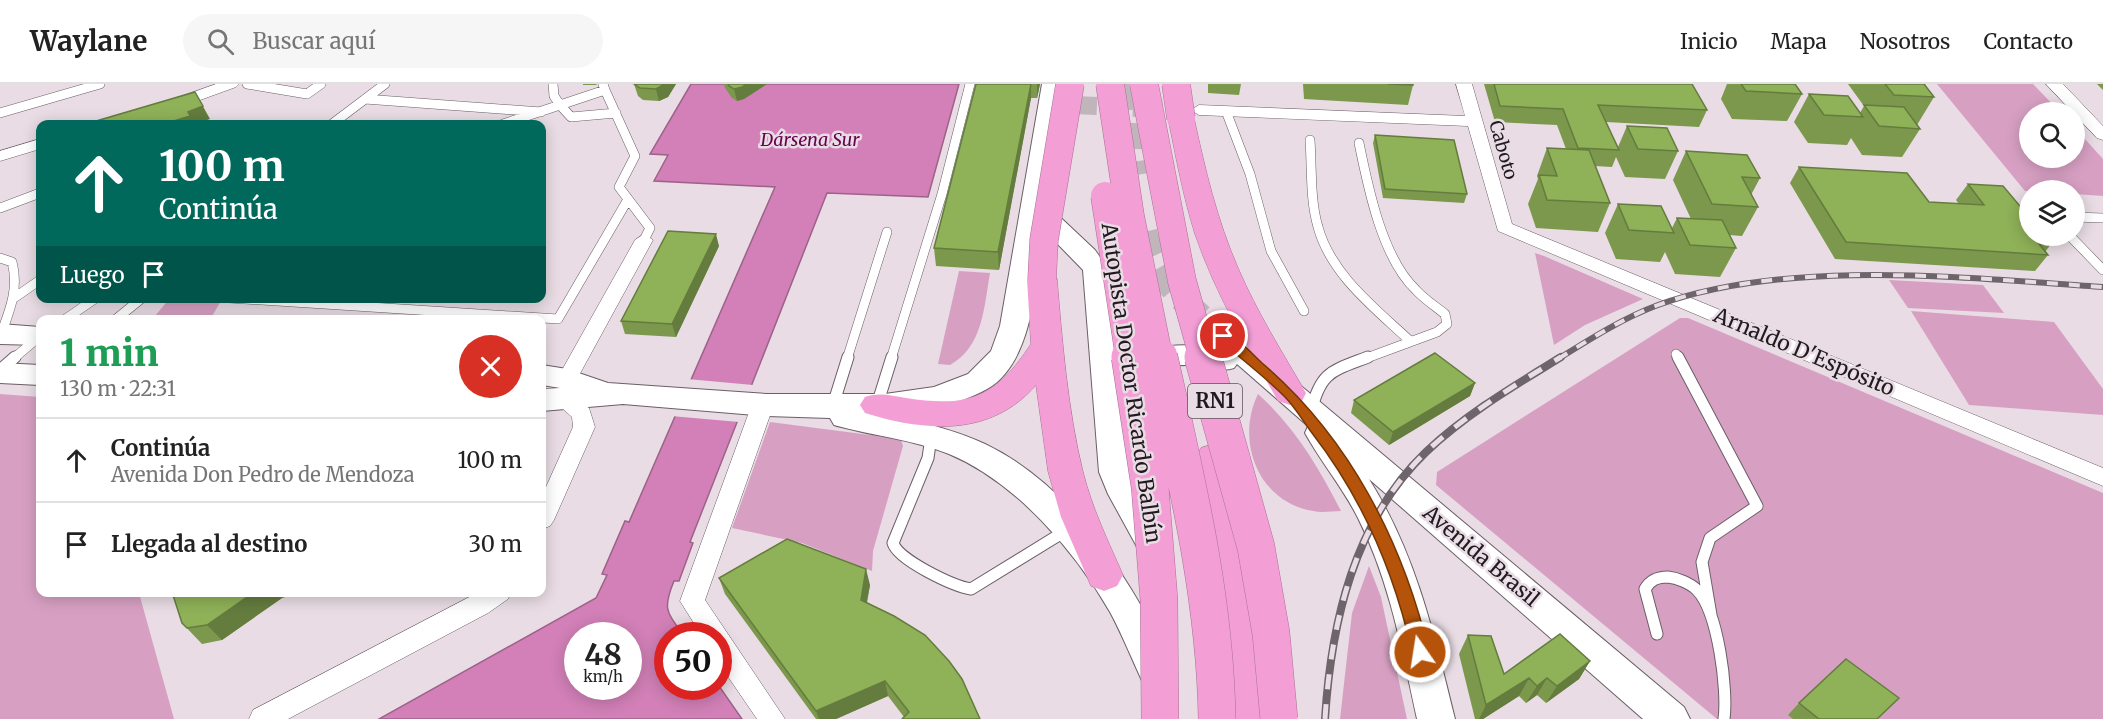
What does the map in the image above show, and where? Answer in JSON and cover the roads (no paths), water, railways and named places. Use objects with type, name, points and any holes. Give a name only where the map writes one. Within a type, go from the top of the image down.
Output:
[{"type":"highway","points":[[1070,84],[1044,240],[1042,279],[1047,345],[1063,459],[1076,510],[1104,575]]},
{"type":"highway","name":"Autopista Doctor Ricardo Balbín","points":[[1095,84],[1108,220],[1150,487],[1168,714]]},
{"type":"highway","points":[[1110,84],[1132,232],[1197,518],[1212,604],[1217,719]]},
{"type":"highway","name":"RN1","points":[[1144,84],[1173,242],[1256,547],[1271,633],[1279,719]]},
{"type":"highway","points":[[1176,84],[1190,114],[1197,190],[1216,252],[1240,305],[1300,402]]},
{"type":"highway","points":[[877,405],[920,414],[939,426],[988,407],[1009,396],[1030,375],[1047,345]]},
{"type":"highway","points":[[1207,372],[1197,398],[1231,530],[1250,662],[1251,719]]},
{"type":"main road","points":[[798,407],[910,404],[949,395],[983,378],[999,364],[1007,345],[1016,309],[1053,84]]},
{"type":"main road","points":[[1032,205],[1086,256],[1096,270],[1117,480],[1168,575],[1171,600],[1168,714]]},
{"type":"main road","points":[[0,334],[36,336]]},
{"type":"main road","points":[[1223,336],[1300,402],[1376,519],[1394,561],[1410,608],[1436,719]]},
{"type":"main road","points":[[1109,399],[1118,380],[1135,366],[1159,357],[1181,354],[1204,356],[1232,364],[1300,402]]},
{"type":"main road","points":[[0,371],[36,375]]},
{"type":"main road","points":[[553,388],[798,407],[939,426],[967,448],[1000,466],[1034,495],[1104,575],[1132,620],[1168,714]]},
{"type":"main road","name":"Avenida Brasil","points":[[1300,402],[1671,719]]},
{"type":"street","name":"Caboto","points":[[1464,84],[1504,227]]},
{"type":"street","points":[[2054,84],[2103,135]]},
{"type":"street","points":[[162,108],[222,86]]},
{"type":"street","points":[[1190,114],[1226,111],[1474,121]]},
{"type":"street","points":[[0,156],[36,145]]},
{"type":"street","name":"Arnaldo D'Espósito","points":[[1504,227],[2103,477]]},
{"type":"street","points":[[546,512],[583,435],[584,424],[582,413],[553,388],[644,240]]},
{"type":"street","points":[[706,622],[692,601],[756,404]]},
{"type":"street","points":[[262,719],[479,606],[492,597]]},
{"type":"street","points":[[732,660],[772,719]]},
{"type":"lane","points":[[0,113],[100,84]]},
{"type":"lane","points":[[247,84],[308,94],[321,84]]},
{"type":"lane","points":[[337,120],[385,84]]},
{"type":"lane","points":[[553,84],[554,96],[571,117],[616,113]]},
{"type":"lane","points":[[877,405],[942,194],[970,84]]},
{"type":"lane","points":[[516,120],[604,87],[635,156],[619,187],[627,201],[650,228],[644,240]]},
{"type":"lane","points":[[365,99],[541,112]]},
{"type":"lane","points":[[1226,111],[1250,174],[1271,251],[1304,311]]},
{"type":"lane","points":[[1310,140],[1318,229],[1336,264],[1363,296],[1410,341]]},
{"type":"lane","points":[[1300,402],[1318,385],[1322,376],[1330,371],[1437,332],[1448,324],[1445,314],[1415,290],[1401,273],[1371,204],[1359,143]]},
{"type":"lane","points":[[0,208],[36,194]]},
{"type":"lane","points":[[546,318],[558,319],[627,201]]},
{"type":"lane","points":[[2099,218],[2103,227]]},
{"type":"lane","points":[[833,405],[887,232]]},
{"type":"lane","points":[[2080,246],[2103,270]]},
{"type":"lane","points":[[0,258],[12,262],[14,269],[14,298],[0,334]]},
{"type":"lane","points":[[14,298],[36,283]]},
{"type":"lane","points":[[71,315],[89,303]]},
{"type":"lane","points":[[121,315],[136,303]]},
{"type":"lane","points":[[307,303],[495,315]]},
{"type":"lane","points":[[0,371],[36,340]]},
{"type":"lane","points":[[1676,354],[1757,506],[1710,538],[1702,562],[1727,699],[1724,719]]},
{"type":"lane","points":[[939,426],[893,543],[900,555],[957,586],[971,589],[1067,530]]},
{"type":"lane","points":[[1657,634],[1645,589],[1649,582],[1660,577],[1677,578],[1697,590],[1711,615]]},
{"type":"water","name":"Dársena Sur","points":[[691,84],[959,84],[928,197],[827,193],[690,542],[693,543],[679,581],[674,581],[670,591],[667,605],[675,622],[654,622],[654,700],[729,700],[742,719],[379,719],[596,598],[607,575],[602,574],[625,521],[629,522],[775,187],[654,181],[668,155],[650,154]]},
{"type":"tunnel","points":[[1134,84],[1132,150],[1136,175]]},
{"type":"tunnel","points":[[1052,104],[1162,109]]},
{"type":"tunnel","points":[[1144,232],[1156,264],[1174,290],[1223,336]]},
{"type":"railway","points":[[1558,359],[1619,323],[1658,305],[1709,290],[1763,281],[1820,276],[1937,276],[2103,287]]},
{"type":"railway","points":[[1325,719],[1333,646],[1341,611],[1364,541],[1381,509],[1401,479],[1441,438],[1491,401],[1561,357]]}]
